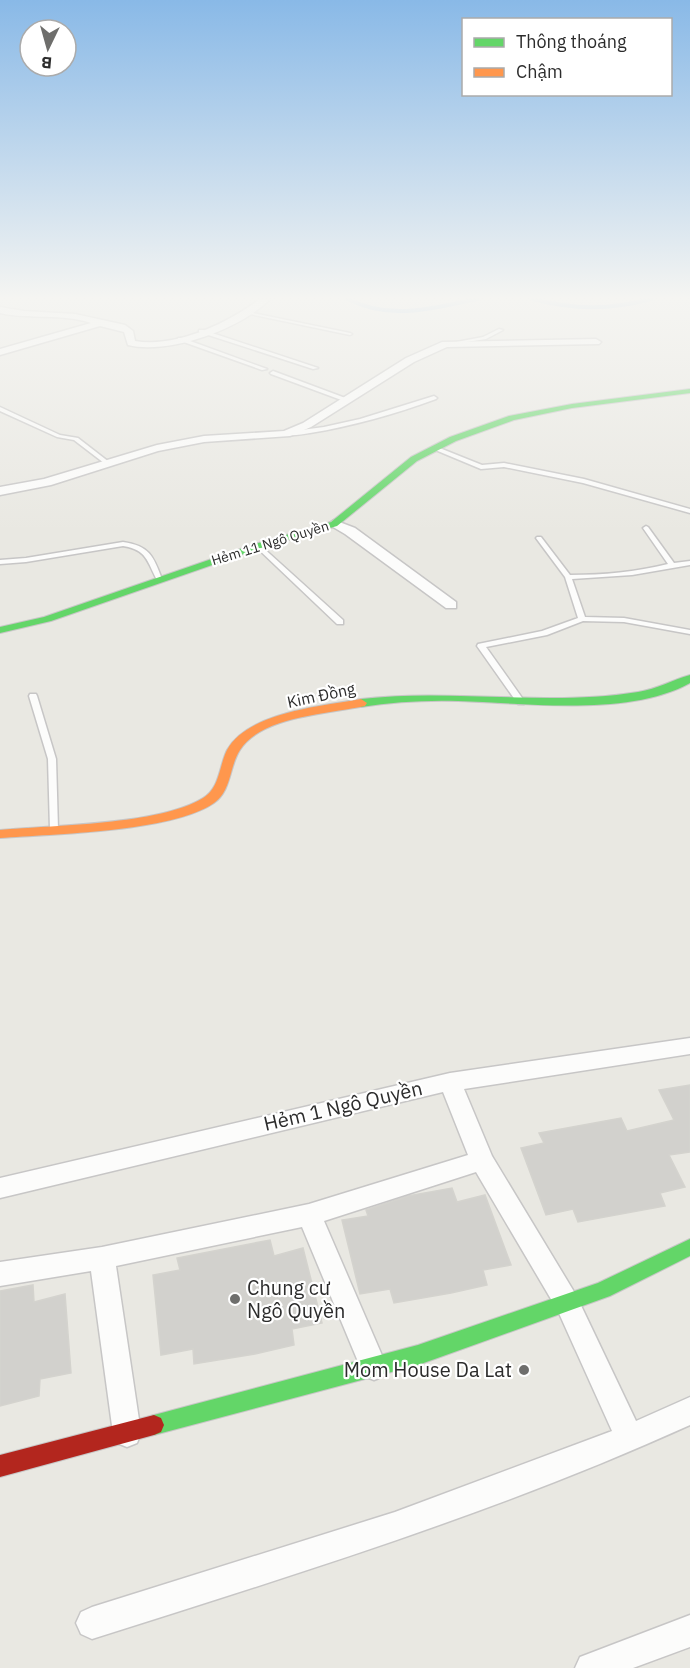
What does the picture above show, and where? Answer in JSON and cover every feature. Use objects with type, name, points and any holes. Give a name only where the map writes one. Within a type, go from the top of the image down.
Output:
[{"type":"street","points":[[0,491],[47,482],[157,448],[204,440],[286,434],[307,425],[383,377]]},
{"type":"street","name":"Hẻm 11 Ngô Quyền","points":[[0,630],[47,619],[258,546],[334,524],[414,459],[435,448],[512,418],[554,409],[690,390]]},
{"type":"street","points":[[334,524],[351,531],[451,605]]},
{"type":"street","name":"Kim Đồng","points":[[0,834],[172,814],[209,801],[223,784],[229,761],[240,741],[266,724],[380,700],[424,697],[583,704],[640,695],[681,683],[690,678]]},
{"type":"street","name":"Hẻm 1 Ngô Quyền","points":[[0,1188],[450,1082],[690,1046]]},
{"type":"street","points":[[450,1082],[482,1160],[567,1303],[630,1439]]},
{"type":"street","points":[[0,1274],[102,1258],[309,1215],[482,1160]]},
{"type":"street","points":[[309,1215],[374,1367]]},
{"type":"street","points":[[0,1466],[418,1355],[603,1290],[690,1247]]},
{"type":"street","points":[[102,1258],[127,1433]]},
{"type":"street","points":[[92,1623],[393,1529],[630,1439],[690,1411]]},
{"type":"street","points":[[591,1668],[690,1631]]},
{"type":"lane","points":[[283,377],[346,400]]},
{"type":"lane","points":[[286,434],[338,427],[398,411],[434,398]]},
{"type":"lane","points":[[0,409],[59,436],[76,439],[106,462]]},
{"type":"lane","points":[[435,448],[481,467],[504,465],[584,481],[690,511]]},
{"type":"lane","points":[[646,528],[671,564]]},
{"type":"lane","points":[[539,538],[568,577],[582,619]]},
{"type":"lane","points":[[0,562],[123,544],[139,546],[149,554],[159,579]]},
{"type":"lane","points":[[258,546],[340,622]]},
{"type":"lane","points":[[568,577],[591,577],[654,570],[671,564],[690,563]]},
{"type":"lane","points":[[521,702],[481,646],[544,633],[582,619],[624,620],[690,632]]},
{"type":"lane","points":[[33,696],[52,759],[54,829]]},
{"type":"building","points":[[690,1085],[690,1152],[669,1155],[685,1187],[660,1193],[665,1206],[578,1222],[573,1209],[546,1215],[521,1148],[544,1143],[539,1133],[621,1118],[627,1131],[674,1120],[659,1090]]},
{"type":"building","name":"Chung cư Ngô Quyền","points":[[452,1188],[457,1202],[485,1195],[511,1265],[483,1270],[487,1285],[451,1293],[394,1303],[390,1289],[360,1294],[342,1220],[368,1216],[366,1210],[408,1196]]},
{"type":"building","name":"Chung cư Ngô Quyền","points":[[270,1240],[274,1256],[303,1248],[322,1323],[292,1329],[294,1345],[255,1354],[194,1364],[193,1349],[161,1355],[153,1275],[180,1270],[177,1258]]},
{"type":"building","points":[[33,1285],[34,1302],[65,1294],[71,1373],[40,1379],[39,1396],[0,1406],[0,1291]]},
{"type":"traffic: fast","points":[[0,630],[47,619],[258,546],[334,524],[414,459],[453,439],[512,418],[572,406],[690,391]]},
{"type":"traffic: fast","points":[[361,703],[425,697],[588,701],[648,694],[690,678]]},
{"type":"traffic: fast","points":[[154,1425],[418,1355],[603,1290],[690,1247]]},
{"type":"traffic: slow","points":[[0,834],[107,825],[165,816],[189,809],[214,796],[222,784],[234,749],[257,729],[292,716],[361,703]]},
{"type":"traffic: jam","points":[[0,1466],[154,1425]]},
{"type":"place","name":"Chung cư Ngô Quyền","points":[[235,1299]]},
{"type":"place","name":"Mom House Da Lat","points":[[524,1370]]}]
